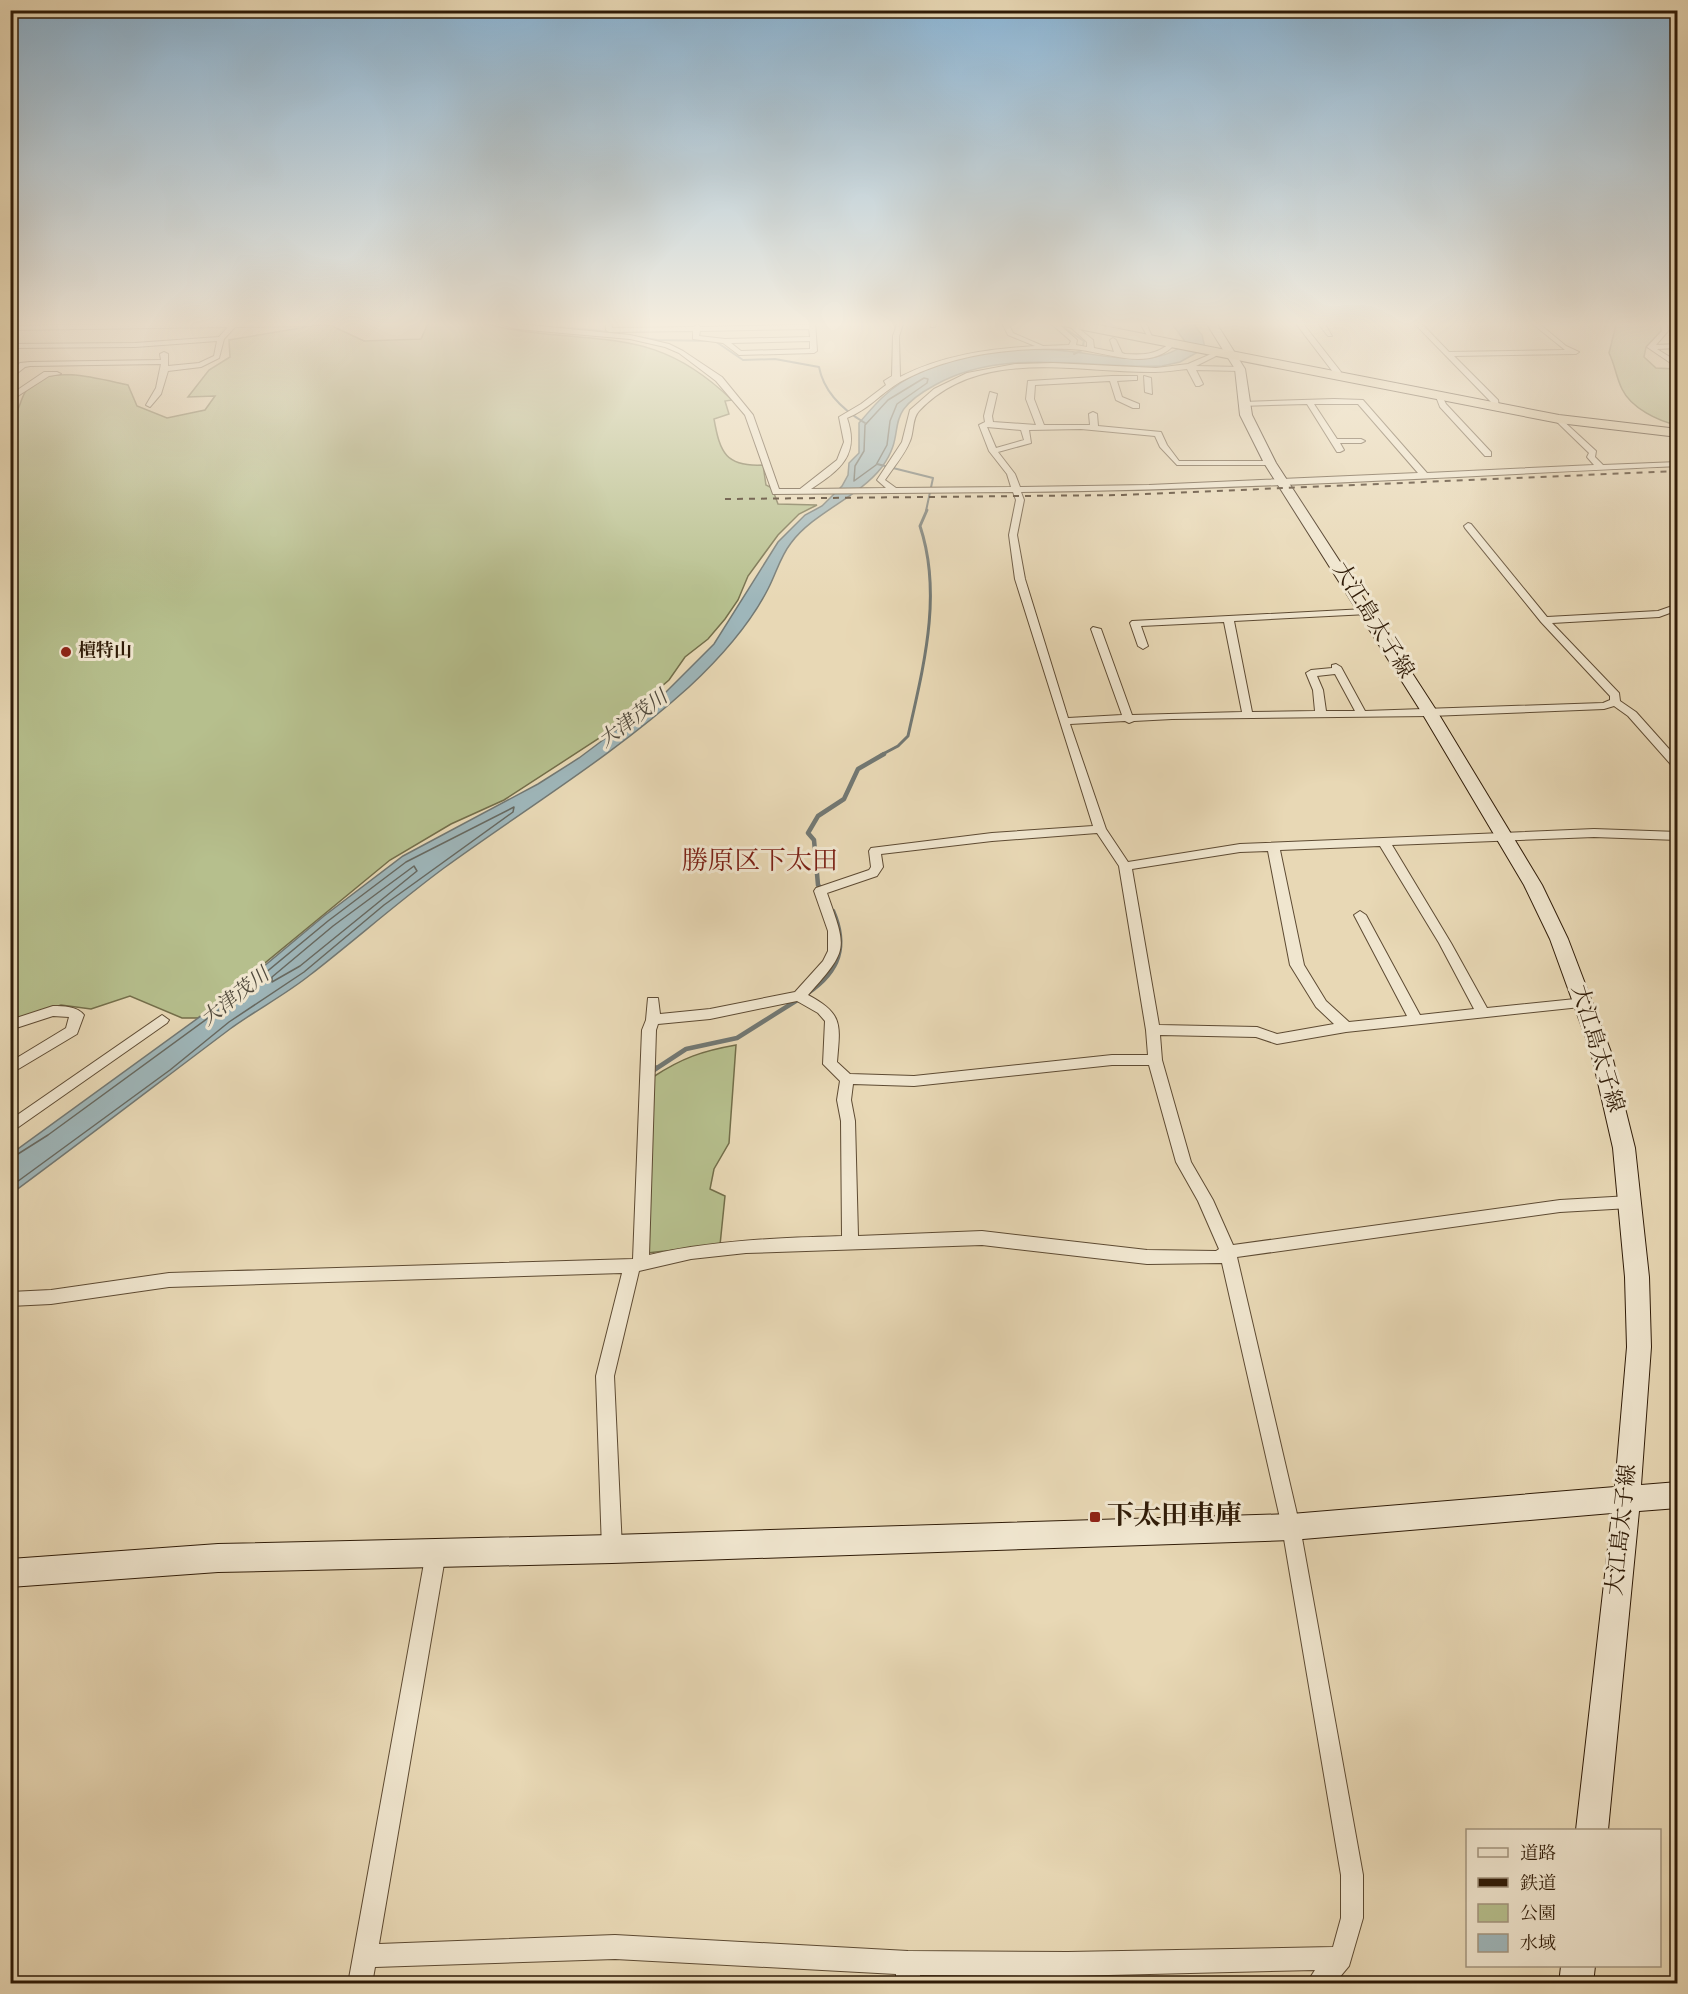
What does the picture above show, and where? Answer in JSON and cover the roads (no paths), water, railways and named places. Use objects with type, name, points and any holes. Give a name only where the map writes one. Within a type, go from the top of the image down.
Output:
[{"type":"highway","points":[[1533,414],[1675,434]]},
{"type":"main road","name":"大江島太子線","points":[[1246,414],[1270,463],[1430,713],[1505,837],[1559,939],[1585,1003],[1601,1052],[1624,1148],[1637,1278],[1639,1347],[1627,1500],[1592,1829]]},
{"type":"main road","points":[[10,1573],[218,1558],[612,1549],[1290,1527],[1677,1495]]},
{"type":"main road","points":[[1576,1983],[1578,1967]]},
{"type":"street","points":[[748,414],[776,492],[1017,490],[1283,483],[1677,464]]},
{"type":"street","points":[[803,491],[837,465],[850,447],[851,437],[843,417],[850,414]]},
{"type":"street","points":[[894,491],[881,480],[906,442],[913,414]]},
{"type":"street","points":[[988,414],[989,424]]},
{"type":"street","points":[[1036,414],[1040,426]]},
{"type":"street","points":[[1093,414],[1094,428]]},
{"type":"street","points":[[1317,414],[1340,450]]},
{"type":"street","points":[[1371,414],[1426,477]]},
{"type":"street","points":[[1451,414],[1488,454]]},
{"type":"street","points":[[1559,419],[1593,453],[1591,457],[1602,469]]},
{"type":"street","points":[[1270,463],[1177,463],[1163,445],[1158,434],[1094,428],[1040,426],[1025,429],[983,425],[993,451],[1011,474],[1020,500],[1013,535],[1020,579],[1064,721],[1100,829],[1125,866],[1153,1030],[1155,1060],[1184,1162],[1205,1200],[1228,1252],[1290,1527],[1352,1875],[1352,1918],[1341,1958],[1318,1983]]},
{"type":"street","points":[[993,451],[1029,441],[1025,429]]},
{"type":"street","points":[[1334,441],[1361,441]]},
{"type":"street","points":[[1468,526],[1544,620],[1615,695],[1615,702]]},
{"type":"street","points":[[1544,620],[1659,614],[1677,607]]},
{"type":"street","points":[[1143,646],[1135,623],[1365,612]]},
{"type":"street","points":[[1229,620],[1248,716]]},
{"type":"street","points":[[1096,629],[1129,720]]},
{"type":"street","points":[[1321,715],[1318,690],[1311,673],[1337,669],[1362,714]]},
{"type":"street","points":[[1064,721],[1129,720],[1172,716],[1430,713],[1604,705],[1615,702]]},
{"type":"street","points":[[1615,702],[1632,714],[1677,766]]},
{"type":"street","points":[[804,998],[835,951],[834,931],[824,889],[873,873],[877,867],[875,851],[992,837],[1100,829]]},
{"type":"street","points":[[1125,866],[1240,848],[1385,844],[1594,833],[1677,836]]},
{"type":"street","points":[[1385,844],[1419,897],[1483,1013]]},
{"type":"street","points":[[1273,848],[1297,965],[1321,1004],[1346,1027]]},
{"type":"street","points":[[1360,915],[1417,1021]]},
{"type":"street","points":[[653,1020],[710,1014],[804,998],[829,1013],[833,1020],[830,1064],[847,1079],[914,1081],[1112,1060],[1155,1060]]},
{"type":"street","points":[[612,1549],[605,1376],[637,1264],[649,1030],[653,1020],[653,1001]]},
{"type":"street","points":[[1153,1030],[1257,1032],[1277,1039],[1346,1027],[1585,1003]]},
{"type":"street","points":[[10,1025],[52,1011],[69,1010],[77,1015],[72,1031],[10,1069]]},
{"type":"street","points":[[10,1128],[162,1020]]},
{"type":"street","points":[[847,1079],[844,1100],[848,1121],[850,1244]]},
{"type":"street","points":[[10,1299],[51,1297],[169,1280],[637,1264],[691,1252],[746,1245],[850,1244],[982,1238],[1147,1257],[1218,1258],[1228,1252],[1560,1206],[1630,1202]]},
{"type":"street","points":[[360,1983],[436,1552]]},
{"type":"street","points":[[366,1956],[615,1947],[908,1973],[1068,1964],[1341,1958]]},
{"type":"water","name":"大津茂川","points":[[867,414],[902,414],[890,454],[882,467],[861,488],[812,522],[791,543],[768,589],[743,629],[689,687],[600,759],[444,868],[327,962],[230,1029],[11,1194],[11,1154],[227,997],[324,916],[403,856],[538,784],[579,758],[663,695],[714,644],[778,542],[805,515],[822,506],[842,486],[848,475],[849,463],[859,453],[859,423]]},
{"type":"waterway","points":[[852,414],[865,423]]},
{"type":"waterway","points":[[877,464],[933,478],[926,511]]},
{"type":"waterway","points":[[881,755],[898,746],[908,736],[924,658],[930,605],[930,578],[927,552],[920,526],[927,510]]},
{"type":"waterway","points":[[822,890],[818,885],[814,840],[808,833],[818,816],[844,799],[858,769],[884,754]]},
{"type":"waterway","points":[[808,993],[828,976],[838,957],[840,935],[833,911]]},
{"type":"waterway","points":[[654,1070],[686,1049],[737,1038],[799,999]]},
{"type":"waterway","points":[[652,1071],[656,1068]]},
{"type":"railway","points":[[725,499],[1123,495],[1678,471]]},
{"type":"place","name":"檀特山","points":[[66,652]]},
{"type":"place","name":"下太田車庫","points":[[1095,1517]]},
{"type":"district","name":"勝原区下太田","points":[[760,862]]}]
